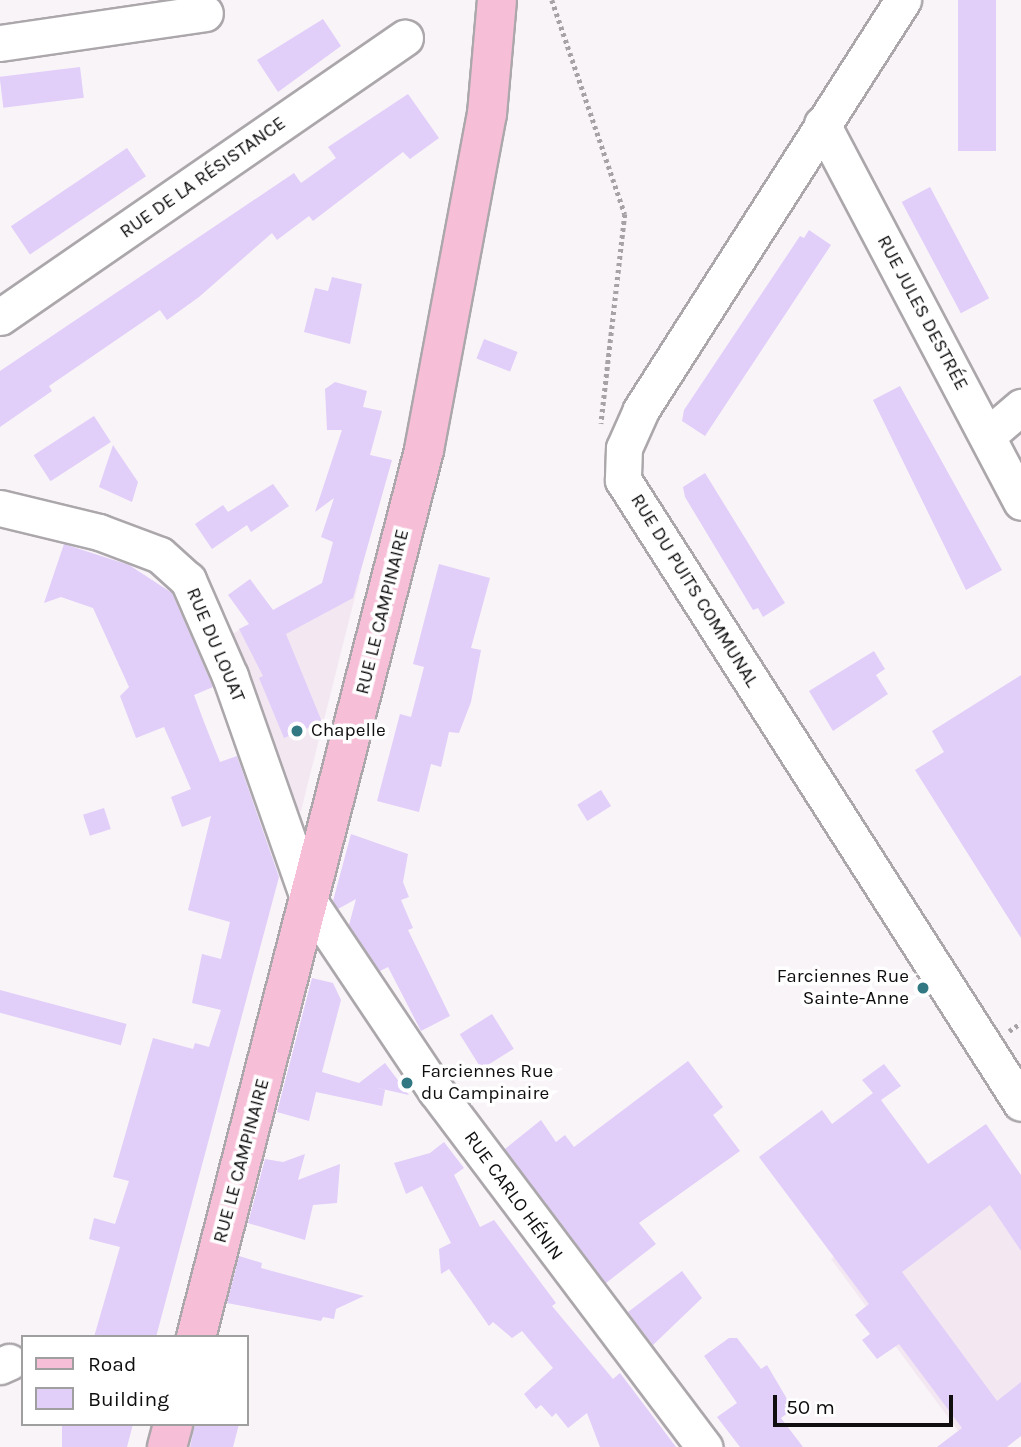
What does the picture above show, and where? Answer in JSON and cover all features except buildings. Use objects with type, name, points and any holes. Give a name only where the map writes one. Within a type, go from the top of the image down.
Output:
[{"type":"main road","name":"RUE LE CAMPINAIRE","points":[[197,1335],[310,903],[424,450],[487,114],[497,0]]},
{"type":"main road","points":[[167,1447],[172,1426]]},
{"type":"street","name":"RUE DU PUITS COMMUNAL","points":[[902,0],[641,410],[624,448],[623,480],[1021,1102]]},
{"type":"street","points":[[0,43],[205,13]]},
{"type":"street","name":"RUE DE LA RÉSISTANCE","points":[[0,317],[405,38]]},
{"type":"street","name":"RUE JULES DESTRÉE","points":[[822,124],[1021,502]]},
{"type":"street","points":[[987,436],[1021,407]]},
{"type":"street","name":"RUE DU LOUAT","points":[[0,508],[99,533],[160,555],[188,580],[230,676],[310,903]]},
{"type":"street","name":"RUE CARLO HÉNIN","points":[[310,903],[436,1091],[704,1447]]},
{"type":"path","points":[[552,0],[625,214],[600,429]]},
{"type":"shaded area","points":[[360,577],[301,811],[291,810],[230,635],[335,579]]},
{"type":"shaded area","points":[[986,1145],[1021,1192],[1021,1430],[970,1447],[831,1259]]},
{"type":"place","name":"Chapelle","points":[[297,731]]},
{"type":"place","name":"Farciennes Rue Sainte-Anne","points":[[923,988]]},
{"type":"place","name":"Farciennes Rue du Campinaire","points":[[407,1083]]}]
